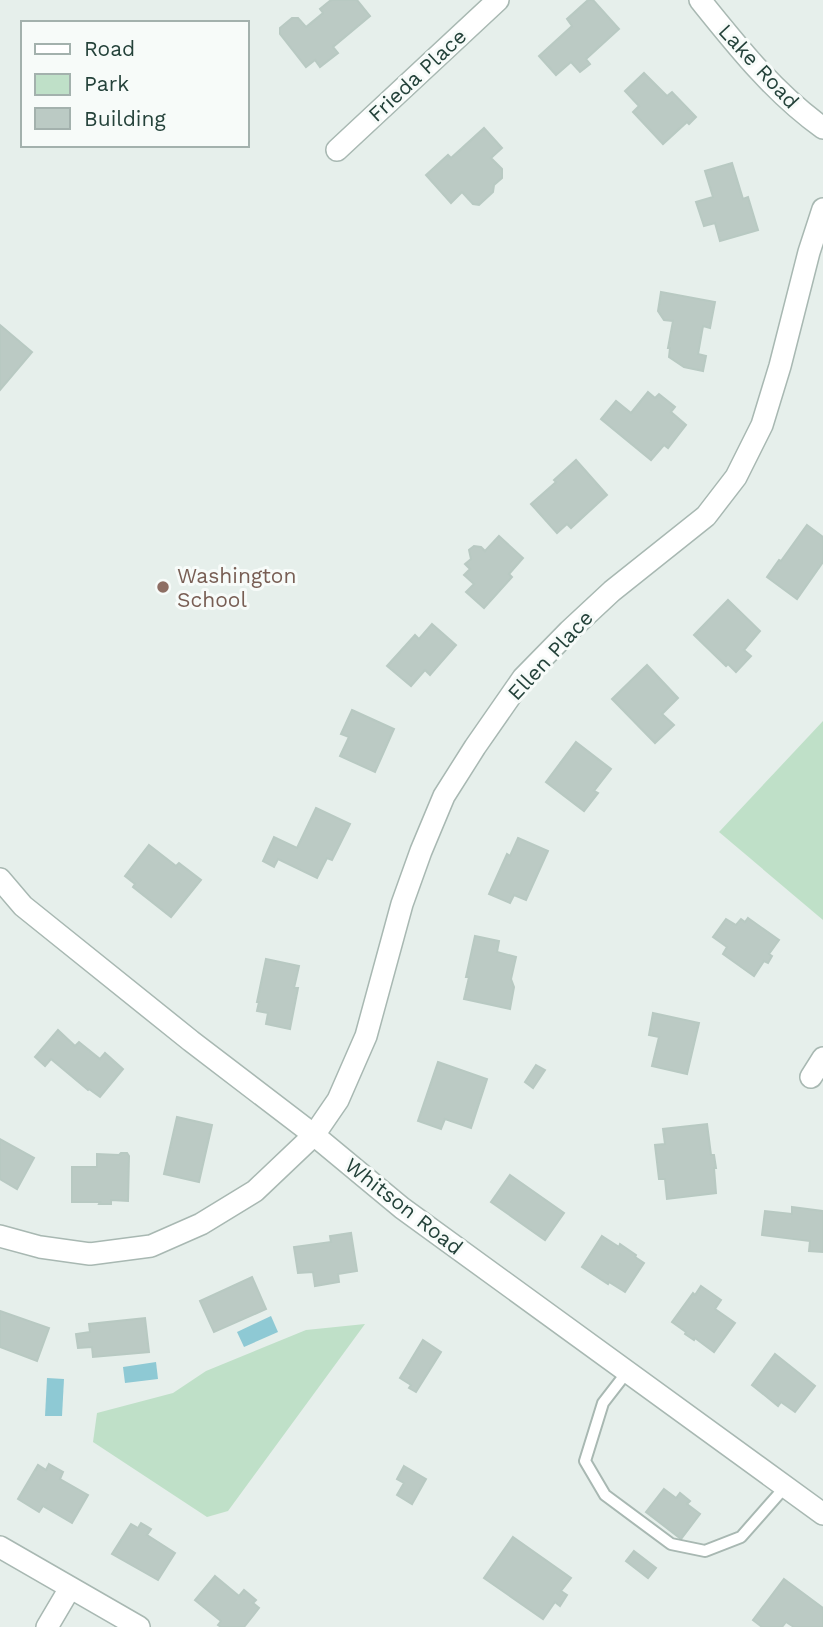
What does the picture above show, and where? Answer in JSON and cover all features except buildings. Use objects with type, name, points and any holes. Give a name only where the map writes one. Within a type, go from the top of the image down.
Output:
[{"type":"street","name":"Frieda Place","points":[[337,150],[498,0]]},
{"type":"street","name":"Lake Road","points":[[706,2],[745,56],[777,89],[823,128]]},
{"type":"street","name":"Ellen Place","points":[[0,1236],[40,1247],[90,1254],[151,1246],[201,1224],[256,1191],[314,1135],[338,1100],[366,1037],[402,904],[421,851],[444,796],[475,747],[523,678],[612,591],[706,516],[736,477],[762,425],[780,366],[808,252],[823,209]]},
{"type":"street","name":"Whitson Road","points":[[0,879],[23,906],[191,1041],[314,1135],[402,1208],[823,1514]]},
{"type":"street","points":[[811,1077],[823,1058]]},
{"type":"street","points":[[0,1547],[139,1627]]},
{"type":"street","points":[[47,1627],[70,1588]]},
{"type":"lane","points":[[627,1372],[603,1403],[585,1461],[605,1495],[671,1544],[705,1551],[741,1537],[785,1487]]},
{"type":"green space","points":[[823,721],[823,920],[719,832]]},
{"type":"green space","points":[[365,1324],[228,1511],[207,1517],[93,1442],[97,1413],[173,1393],[206,1371],[306,1330]]},
{"type":"water","points":[[271,1316],[278,1332],[244,1347],[237,1332]]},
{"type":"water","points":[[156,1362],[158,1379],[125,1383],[123,1367]]},
{"type":"water","points":[[47,1378],[64,1379],[62,1416],[45,1416]]},
{"type":"place","name":"Washington School","points":[[163,587]]}]
